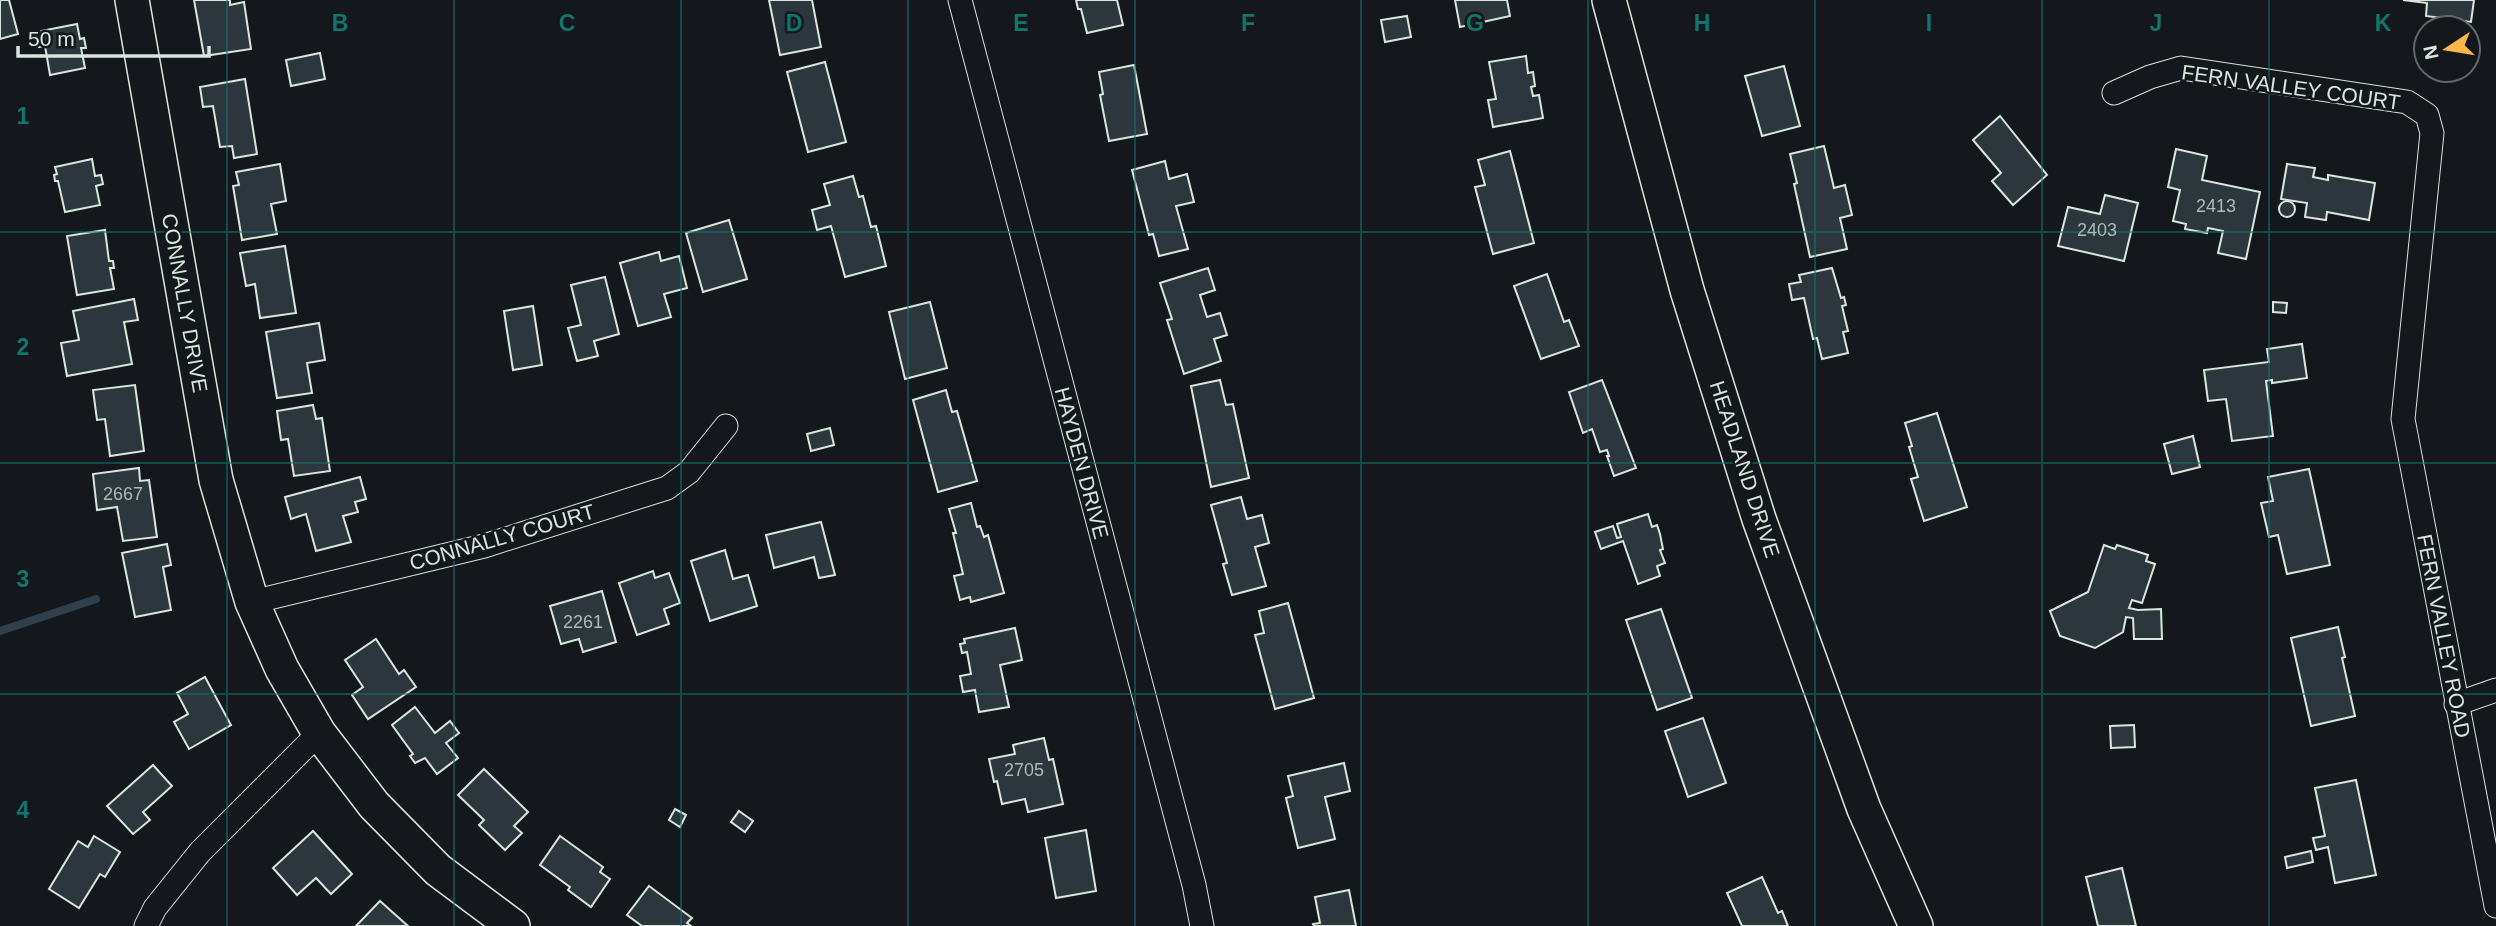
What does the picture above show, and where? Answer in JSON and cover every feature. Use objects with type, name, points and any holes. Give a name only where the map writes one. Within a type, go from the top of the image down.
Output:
[{"type":"street","name":"CONNALLY DRIVE","points":[[132,0],[216,480],[252,602],[282,669],[319,733],[374,805],[438,870],[513,926]]},
{"type":"street","name":"HAYDEN DRIVE","points":[[960,0],[1202,926]]},
{"type":"street","name":"HEADLAND DRIVE","points":[[1609,0],[1687,290],[1759,519],[1864,810],[1916,926]]},
{"type":"street","name":"FERN VALLEY COURT","points":[[2114,93],[2150,77],[2180,68],[2407,102],[2427,115],[2432,133],[2409,365]]},
{"type":"street","name":"FERN VALLEY ROAD","points":[[2409,365],[2403,419],[2496,906]]},
{"type":"street","name":"CONNALLY COURT","points":[[252,602],[484,546],[667,488],[689,472],[726,426]]},
{"type":"street","points":[[2456,704],[2496,690]]},
{"type":"street","points":[[146,926],[155,908],[200,852],[319,733]]},
{"type":"building","points":[[0,0],[9,0],[18,34],[0,39]]},
{"type":"building","points":[[194,0],[230,0],[230,5],[244,2],[251,49],[204,56]]},
{"type":"building","points":[[769,0],[812,0],[821,47],[780,55]]},
{"type":"building","points":[[1076,0],[1117,0],[1123,25],[1087,33]]},
{"type":"building","points":[[1455,0],[1507,0],[1510,16],[1460,27]]},
{"type":"building","points":[[2403,0],[2474,0],[2472,14],[2426,14],[2427,3]]},
{"type":"building","points":[[1407,16],[1411,37],[1385,42],[1381,20]]},
{"type":"building","points":[[77,24],[80,39],[84,38],[86,48],[81,48],[85,68],[50,75],[45,46],[39,47],[37,38],[42,37],[41,31]]},
{"type":"building","points":[[320,53],[325,79],[291,86],[286,60]]},
{"type":"building","points":[[1526,56],[1528,73],[1533,72],[1533,96],[1539,95],[1543,118],[1493,127],[1488,100],[1496,99],[1489,62]]},
{"type":"building","points":[[825,62],[846,142],[808,152],[787,72]]},
{"type":"building","points":[[1134,65],[1147,134],[1109,141],[1100,95],[1103,94],[1099,72]]},
{"type":"building","points":[[1784,66],[1800,126],[1762,136],[1745,76]]},
{"type":"building","points":[[245,79],[257,154],[234,158],[232,146],[220,147],[213,106],[203,107],[200,87]]},
{"type":"building","points":[[2000,116],[2047,175],[2013,205],[1992,181],[2001,173],[1973,140]]},
{"type":"building","points":[[1824,146],[1834,188],[1845,185],[1852,215],[1840,218],[1847,249],[1810,257],[1790,154]]},
{"type":"building","points":[[2176,149],[2207,156],[2202,180],[2260,192],[2246,259],[2218,253],[2223,231],[2208,228],[2207,233],[2185,229],[2186,224],[2173,221],[2180,190],[2168,187]]},
{"type":"building","points":[[1510,151],[1534,243],[1493,254],[1475,187],[1485,185],[1478,160]]},
{"type":"building","points":[[92,159],[95,176],[101,175],[103,184],[96,186],[100,205],[65,212],[58,181],[55,181],[55,167]]},
{"type":"building","points":[[1165,161],[1169,179],[1187,174],[1194,202],[1176,206],[1188,249],[1159,256],[1153,234],[1149,235],[1132,170]]},
{"type":"building","points":[[280,164],[286,201],[271,204],[277,234],[242,240],[233,186],[239,185],[236,172]]},
{"type":"building","points":[[2287,164],[2315,168],[2313,177],[2328,180],[2328,175],[2375,183],[2369,220],[2327,212],[2326,220],[2305,217],[2307,203],[2281,199]]},
{"type":"building","points":[[853,176],[859,197],[863,196],[871,227],[876,226],[886,266],[845,277],[831,226],[817,230],[812,210],[830,205],[824,184]]},
{"type":"building","points":[[2105,195],[2138,203],[2124,261],[2058,246],[2068,207],[2100,214]]},
{"type":"building","points":[[2284,201],[2290,201],[2295,209],[2293,215],[2284,217],[2279,212],[2279,206]]},
{"type":"building","points":[[729,220],[747,279],[703,292],[686,233]]},
{"type":"building","points":[[105,230],[109,261],[113,261],[114,268],[110,268],[114,289],[77,295],[67,236]]},
{"type":"building","points":[[285,246],[296,313],[260,318],[255,284],[246,286],[240,253]]},
{"type":"building","points":[[659,252],[661,261],[679,256],[687,288],[664,294],[671,317],[638,326],[620,263]]},
{"type":"building","points":[[1208,268],[1215,290],[1200,295],[1207,317],[1220,313],[1227,335],[1214,339],[1221,361],[1184,374],[1167,320],[1172,319],[1160,283]]},
{"type":"building","points":[[1832,268],[1841,298],[1844,297],[1846,305],[1842,306],[1848,331],[1843,332],[1848,353],[1822,359],[1817,338],[1813,339],[1804,298],[1792,300],[1789,284],[1801,282],[1799,275]]},
{"type":"building","points":[[1547,274],[1564,322],[1569,320],[1579,346],[1541,359],[1514,286]]},
{"type":"building","points":[[605,277],[619,334],[594,341],[598,356],[577,361],[568,328],[581,325],[571,285]]},
{"type":"building","points":[[134,299],[138,320],[124,322],[132,364],[67,376],[61,343],[79,340],[73,311]]},
{"type":"building","points":[[930,302],[947,368],[905,379],[889,312]]},
{"type":"building","points":[[2273,302],[2287,303],[2286,313],[2273,312]]},
{"type":"building","points":[[533,306],[542,365],[513,370],[504,311]]},
{"type":"building","points":[[319,323],[325,360],[307,363],[312,393],[277,398],[266,332]]},
{"type":"building","points":[[2302,344],[2307,378],[2272,383],[2272,380],[2266,381],[2273,436],[2232,441],[2226,399],[2208,401],[2204,370],[2269,362],[2267,349]]},
{"type":"building","points":[[1220,380],[1226,405],[1233,404],[1249,478],[1211,487],[1191,386]]},
{"type":"building","points":[[1602,380],[1636,468],[1614,476],[1607,450],[1600,452],[1592,429],[1583,433],[1569,392]]},
{"type":"building","points":[[135,385],[144,451],[110,456],[105,419],[97,420],[93,390]]},
{"type":"building","points":[[946,390],[952,412],[957,411],[977,481],[938,492],[913,400]]},
{"type":"building","points":[[313,405],[316,419],[322,418],[330,471],[294,476],[288,439],[281,440],[277,411]]},
{"type":"building","points":[[1937,413],[1967,507],[1924,521],[1911,479],[1918,477],[1905,423]]},
{"type":"building","points":[[830,428],[834,445],[811,451],[807,434]]},
{"type":"building","points":[[2193,436],[2200,467],[2172,474],[2164,444]]},
{"type":"building","points":[[139,468],[140,481],[149,480],[157,537],[123,541],[117,507],[97,510],[93,474]]},
{"type":"building","points":[[2309,469],[2330,565],[2287,574],[2278,535],[2269,537],[2261,503],[2273,501],[2268,477]]},
{"type":"building","points":[[360,477],[366,499],[355,502],[358,512],[343,516],[351,542],[316,551],[306,514],[291,519],[285,497]]},
{"type":"building","points":[[1241,497],[1247,519],[1262,515],[1269,543],[1255,547],[1266,586],[1232,595],[1223,564],[1227,563],[1211,505]]},
{"type":"building","points":[[971,503],[977,527],[980,526],[984,537],[988,535],[1004,593],[971,602],[970,597],[960,600],[954,576],[963,574],[949,509]]},
{"type":"building","points":[[1648,514],[1652,527],[1657,525],[1663,549],[1660,550],[1665,563],[1657,566],[1660,576],[1638,584],[1623,541],[1601,549],[1595,532],[1613,526],[1617,538],[1621,537],[1617,524]]},
{"type":"building","points":[[821,522],[835,575],[819,578],[814,557],[774,568],[766,535]]},
{"type":"building","points":[[167,544],[171,565],[163,567],[171,610],[135,617],[122,553]]},
{"type":"building","points":[[2104,545],[2115,549],[2117,545],[2148,555],[2146,561],[2155,564],[2142,603],[2132,600],[2129,608],[2161,609],[2162,639],[2134,639],[2133,618],[2126,617],[2123,632],[2095,648],[2060,636],[2050,611],[2088,592]]},
{"type":"building","points":[[725,550],[733,579],[748,575],[757,606],[710,621],[691,561]]},
{"type":"building","points":[[653,571],[655,578],[669,573],[680,603],[664,609],[669,624],[637,635],[619,583]]},
{"type":"building","points":[[602,591],[616,642],[583,652],[579,639],[561,644],[550,606]]},
{"type":"building","points":[[1288,603],[1314,698],[1275,709],[1255,635],[1264,633],[1259,611]]},
{"type":"building","points":[[1661,609],[1692,698],[1657,710],[1626,620]]},
{"type":"building","points":[[2338,627],[2355,716],[2311,726],[2291,638]]},
{"type":"building","points":[[1015,628],[1022,660],[1000,665],[1009,707],[979,712],[975,690],[963,692],[960,676],[971,674],[967,652],[962,653],[960,644],[965,643],[964,639]]},
{"type":"building","points":[[376,639],[399,674],[404,670],[416,687],[368,719],[352,695],[363,687],[345,660]]},
{"type":"building","points":[[205,677],[231,725],[189,749],[174,722],[188,714],[177,693]]},
{"type":"building","points":[[415,707],[435,733],[450,721],[459,733],[446,743],[458,758],[437,774],[425,758],[415,763],[410,756],[413,754],[392,725]]},
{"type":"building","points":[[1703,718],[1726,783],[1688,797],[1665,731]]},
{"type":"building","points":[[2134,725],[2135,747],[2111,748],[2110,726]]},
{"type":"building","points":[[1044,738],[1049,760],[1053,759],[1063,804],[1028,812],[1025,799],[1002,804],[989,759],[1015,754],[1013,745]]},
{"type":"building","points":[[1344,763],[1350,791],[1325,797],[1335,839],[1298,848],[1286,798],[1293,796],[1288,776]]},
{"type":"building","points":[[153,765],[172,786],[143,812],[150,820],[133,834],[107,806]]},
{"type":"building","points":[[484,769],[528,812],[514,826],[522,833],[505,850],[479,825],[484,820],[458,795]]},
{"type":"building","points":[[2356,780],[2376,875],[2335,883],[2328,847],[2316,850],[2313,838],[2325,836],[2315,788]]},
{"type":"building","points":[[675,809],[686,815],[680,827],[669,820]]},
{"type":"building","points":[[739,811],[753,821],[745,832],[731,822]]},
{"type":"building","points":[[1086,830],[1096,891],[1056,898],[1045,838]]},
{"type":"building","points":[[313,831],[352,874],[331,894],[316,878],[297,895],[273,868]]},
{"type":"building","points":[[94,836],[120,852],[105,877],[100,874],[79,908],[49,889],[78,841],[88,847]]},
{"type":"building","points":[[560,836],[603,867],[600,872],[610,879],[591,907],[540,865]]},
{"type":"building","points":[[2311,851],[2313,862],[2287,868],[2285,857]]},
{"type":"building","points":[[2122,868],[2136,926],[2098,926],[2086,877]]},
{"type":"building","points":[[1762,877],[1778,913],[1782,911],[1788,926],[1742,926],[1727,893]]},
{"type":"building","points":[[649,886],[692,918],[687,923],[691,926],[642,926],[627,915]]},
{"type":"building","points":[[1349,890],[1356,926],[1314,926],[1313,924],[1320,923],[1315,897]]},
{"type":"building","points":[[380,901],[408,926],[356,926]]},
{"type":"waterway","points":[[0,631],[96,599]]}]
